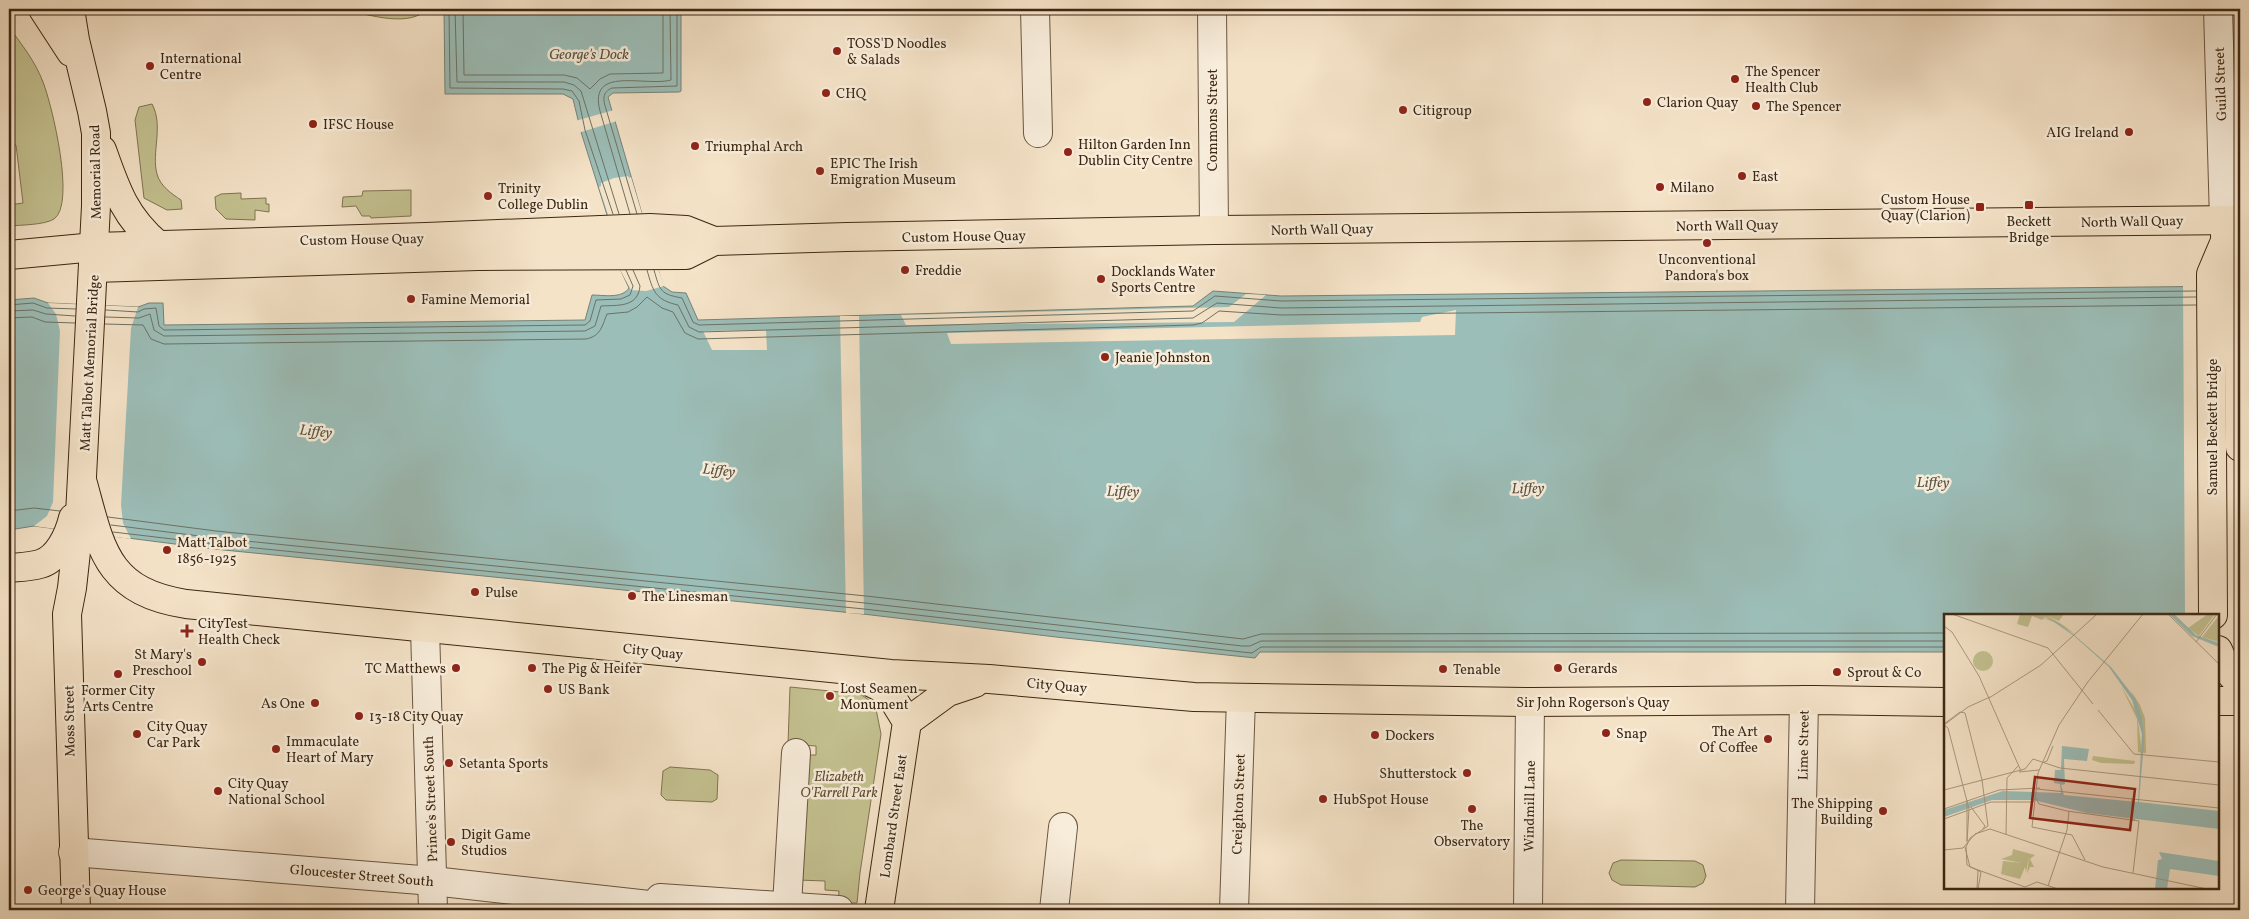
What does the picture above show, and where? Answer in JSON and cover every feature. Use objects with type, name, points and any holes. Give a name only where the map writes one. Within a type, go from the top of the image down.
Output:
[{"type":"main road","name":"Memorial Road","points":[[43,9],[66,42],[80,68]]},
{"type":"main road","name":"Memorial Road","points":[[70,9],[80,68],[91,104],[96,133],[95,257]]},
{"type":"main road","points":[[96,133],[121,201],[141,230],[158,245]]},
{"type":"main road","name":"North Wall Quay","points":[[1214,230],[2230,227]]},
{"type":"main road","name":"Samuel Beckett Bridge","points":[[2230,227],[2238,274],[2240,447]]},
{"type":"main road","name":"Samuel Beckett Bridge","points":[[2214,614],[2211,274],[2230,227]]},
{"type":"main road","name":"Custom House Quay","points":[[95,257],[158,245],[426,237],[605,229],[650,228],[686,230],[714,241],[1214,230]]},
{"type":"main road","name":"Custom House Quay","points":[[9,255],[95,257],[686,254],[714,241]]},
{"type":"main road","name":"Matt Talbot Memorial Bridge","points":[[82,533],[82,480],[95,257]]},
{"type":"main road","points":[[9,568],[42,564],[61,545],[82,533]]},
{"type":"main road","name":"City Quay","points":[[82,533],[128,582],[145,593],[161,600],[909,676],[989,679],[1148,694],[1242,698]]},
{"type":"main road","name":"Moss Street","points":[[76,910],[67,614],[82,533]]},
{"type":"main road","points":[[2219,655],[2227,670],[2240,684]]},
{"type":"main road","points":[[815,667],[862,677],[888,691],[907,722],[948,692],[989,679]]},
{"type":"main road","name":"Sir John Rogerson's Quay","points":[[1242,698],[1530,702],[1804,700],[1944,702]]},
{"type":"main road","points":[[2219,701],[2240,701]]},
{"type":"main road","name":"Lombard Street East","points":[[880,910],[907,722]]},
{"type":"street","points":[[1035,9],[1038,133]]},
{"type":"street","name":"Commons Street","points":[[1212,9],[1214,230]]},
{"type":"street","name":"Guild Street","points":[[2218,9],[2230,227]]},
{"type":"street","name":"Prince's Street South","points":[[425,628],[433,910]]},
{"type":"street","name":"Creighton Street","points":[[1234,910],[1242,698]]},
{"type":"street","name":"Lime Street","points":[[1800,910],[1804,700]]},
{"type":"street","name":"Windmill Lane","points":[[1528,910],[1530,702]]},
{"type":"street","points":[[787,905],[796,753]]},
{"type":"street","points":[[1054,910],[1063,827]]},
{"type":"street","name":"Gloucester Street South","points":[[73,852],[433,881],[655,902],[787,905],[839,910]]},
{"type":"green space","points":[[339,9],[426,9],[426,11],[417,16],[395,19]]},
{"type":"green space","points":[[9,27],[28,53],[43,82],[52,111],[60,154],[63,194],[60,210],[54,219],[39,224],[9,226],[9,205],[23,203],[16,145],[9,146]]},
{"type":"green space","points":[[152,104],[157,121],[155,157],[157,174],[164,186],[181,200],[182,209],[167,210],[144,198],[135,120],[139,107]]},
{"type":"green space","points":[[411,190],[411,216],[371,218],[370,216],[362,216],[356,206],[342,207],[343,197],[362,196],[363,191]]},
{"type":"green space","points":[[241,193],[241,199],[266,198],[266,204],[269,204],[269,212],[255,210],[255,220],[226,219],[216,209],[215,197],[221,194]]},
{"type":"green space","name":"Elizabeth O'Farrell Park","points":[[790,687],[860,694],[875,704],[881,734],[857,903],[838,903],[839,891],[825,890],[825,881],[798,880],[806,755],[816,755],[816,746],[788,744]]},
{"type":"green space","points":[[670,767],[710,770],[718,775],[717,799],[712,802],[666,800],[661,795],[663,771]]},
{"type":"green space","points":[[1621,860],[1695,861],[1703,865],[1706,876],[1703,883],[1695,887],[1621,885],[1612,880],[1609,873],[1613,863]]},
{"type":"water","points":[[444,9],[681,9],[681,91],[613,93],[608,97],[663,286],[672,292],[686,293],[698,320],[1193,306],[1213,291],[1281,296],[2240,286],[2218,614],[1944,614],[1944,652],[1260,652],[1255,658],[863,614],[214,549],[34,526],[9,530],[9,300],[34,298],[48,303],[138,307],[149,303],[163,303],[164,325],[585,320],[592,295],[617,295],[622,294],[629,288],[620,269],[608,218],[581,132],[573,99],[563,94],[445,94]]},
{"type":"pier","points":[[614,110],[617,121],[578,133],[575,121]]},
{"type":"pier","points":[[628,176],[629,178],[631,177],[643,217],[609,218],[599,187],[601,183],[614,178]]},
{"type":"pier","points":[[614,253],[658,268],[664,286],[646,291],[631,290],[620,270],[618,270]]},
{"type":"pier","points":[[2240,283],[2240,654],[2219,654],[2219,614],[2185,614],[2183,284]]},
{"type":"pier","points":[[1246,294],[1266,295],[1234,322],[906,325],[901,315],[1229,307]]},
{"type":"pier","points":[[48,303],[138,307],[131,328],[121,505],[123,523],[131,539],[34,526],[47,516],[53,502],[60,331],[56,314]]},
{"type":"pier","points":[[1456,310],[1455,335],[951,344],[947,333],[1420,322],[1422,317]]},
{"type":"pier","points":[[840,316],[859,316],[864,614],[846,613]]},
{"type":"pier","points":[[766,330],[767,350],[712,350],[703,331]]},
{"type":"place","name":"TOSS'D Noodles & Salads","points":[[837,51]]},
{"type":"place","name":"International Centre","points":[[150,66]]},
{"type":"place","name":"The Spencer Health Club","points":[[1735,79]]},
{"type":"place","name":"CHQ","points":[[826,93]]},
{"type":"place","name":"Clarion Quay","points":[[1647,102]]},
{"type":"place","name":"The Spencer","points":[[1756,106]]},
{"type":"place","name":"Citigroup","points":[[1403,110]]},
{"type":"place","name":"IFSC House","points":[[313,124]]},
{"type":"place","name":"AIG Ireland","points":[[2129,132]]},
{"type":"place","name":"Triumphal Arch","points":[[695,146]]},
{"type":"place","name":"Hilton Garden Inn Dublin City Centre","points":[[1068,152]]},
{"type":"place","name":"EPIC The Irish Emigration Museum","points":[[820,171]]},
{"type":"place","name":"East","points":[[1742,176]]},
{"type":"place","name":"Milano","points":[[1660,187]]},
{"type":"place","name":"Trinity College Dublin","points":[[488,196]]},
{"type":"place","name":"Beckett Bridge","points":[[2029,205]]},
{"type":"place","name":"Custom House Quay (Clarion)","points":[[1980,207]]},
{"type":"place","name":"Unconventional Pandora's box","points":[[1707,243]]},
{"type":"place","name":"Freddie","points":[[905,270]]},
{"type":"place","name":"Docklands Water Sports Centre","points":[[1101,279]]},
{"type":"place","name":"Famine Memorial","points":[[411,299]]},
{"type":"place","name":"Jeanie Johnston","points":[[1105,357]]},
{"type":"place","name":"Matt Talbot 1856-1925","points":[[167,550]]},
{"type":"place","name":"Pulse","points":[[475,592]]},
{"type":"place","name":"The Linesman","points":[[632,596]]},
{"type":"place","name":"CityTest Health Check","points":[[187,631]]},
{"type":"place","name":"St Mary's Preschool","points":[[202,662]]},
{"type":"place","name":"TC Matthews","points":[[456,668]]},
{"type":"place","name":"The Pig & Heifer","points":[[532,668]]},
{"type":"place","name":"Gerards","points":[[1558,668]]},
{"type":"place","name":"Tenable","points":[[1443,669]]},
{"type":"place","name":"Sprout & Co","points":[[1837,672]]},
{"type":"place","name":"Former City Arts Centre","points":[[118,674]]},
{"type":"place","name":"US Bank","points":[[548,689]]},
{"type":"place","name":"Lost Seamen Monument","points":[[830,696]]},
{"type":"place","name":"As One","points":[[315,703]]},
{"type":"place","name":"13-18 City Quay","points":[[359,716]]},
{"type":"place","name":"Snap","points":[[1606,733]]},
{"type":"place","name":"City Quay Car Park","points":[[137,734]]},
{"type":"place","name":"Dockers","points":[[1375,735]]},
{"type":"place","name":"The Art Of Coffee","points":[[1768,739]]},
{"type":"place","name":"Immaculate Heart of Mary","points":[[276,749]]},
{"type":"place","name":"Setanta Sports","points":[[449,763]]},
{"type":"place","name":"Shutterstock","points":[[1467,773]]},
{"type":"place","name":"City Quay National School","points":[[218,791]]},
{"type":"place","name":"HubSpot House","points":[[1323,799]]},
{"type":"place","name":"The Observatory","points":[[1472,809]]},
{"type":"place","name":"The Shipping Building","points":[[1883,811]]},
{"type":"place","name":"Digit Game Studios","points":[[451,842]]},
{"type":"place","name":"George's Quay House","points":[[28,890]]},
{"type":"water label","name":"George's Dock","points":[[589,54]]},
{"type":"water label","name":"Liffey","points":[[316,431]]},
{"type":"water label","name":"Liffey","points":[[719,470]]},
{"type":"water label","name":"Liffey","points":[[1933,482]]},
{"type":"water label","name":"Liffey","points":[[1528,488]]},
{"type":"water label","name":"Liffey","points":[[1123,491]]}]
